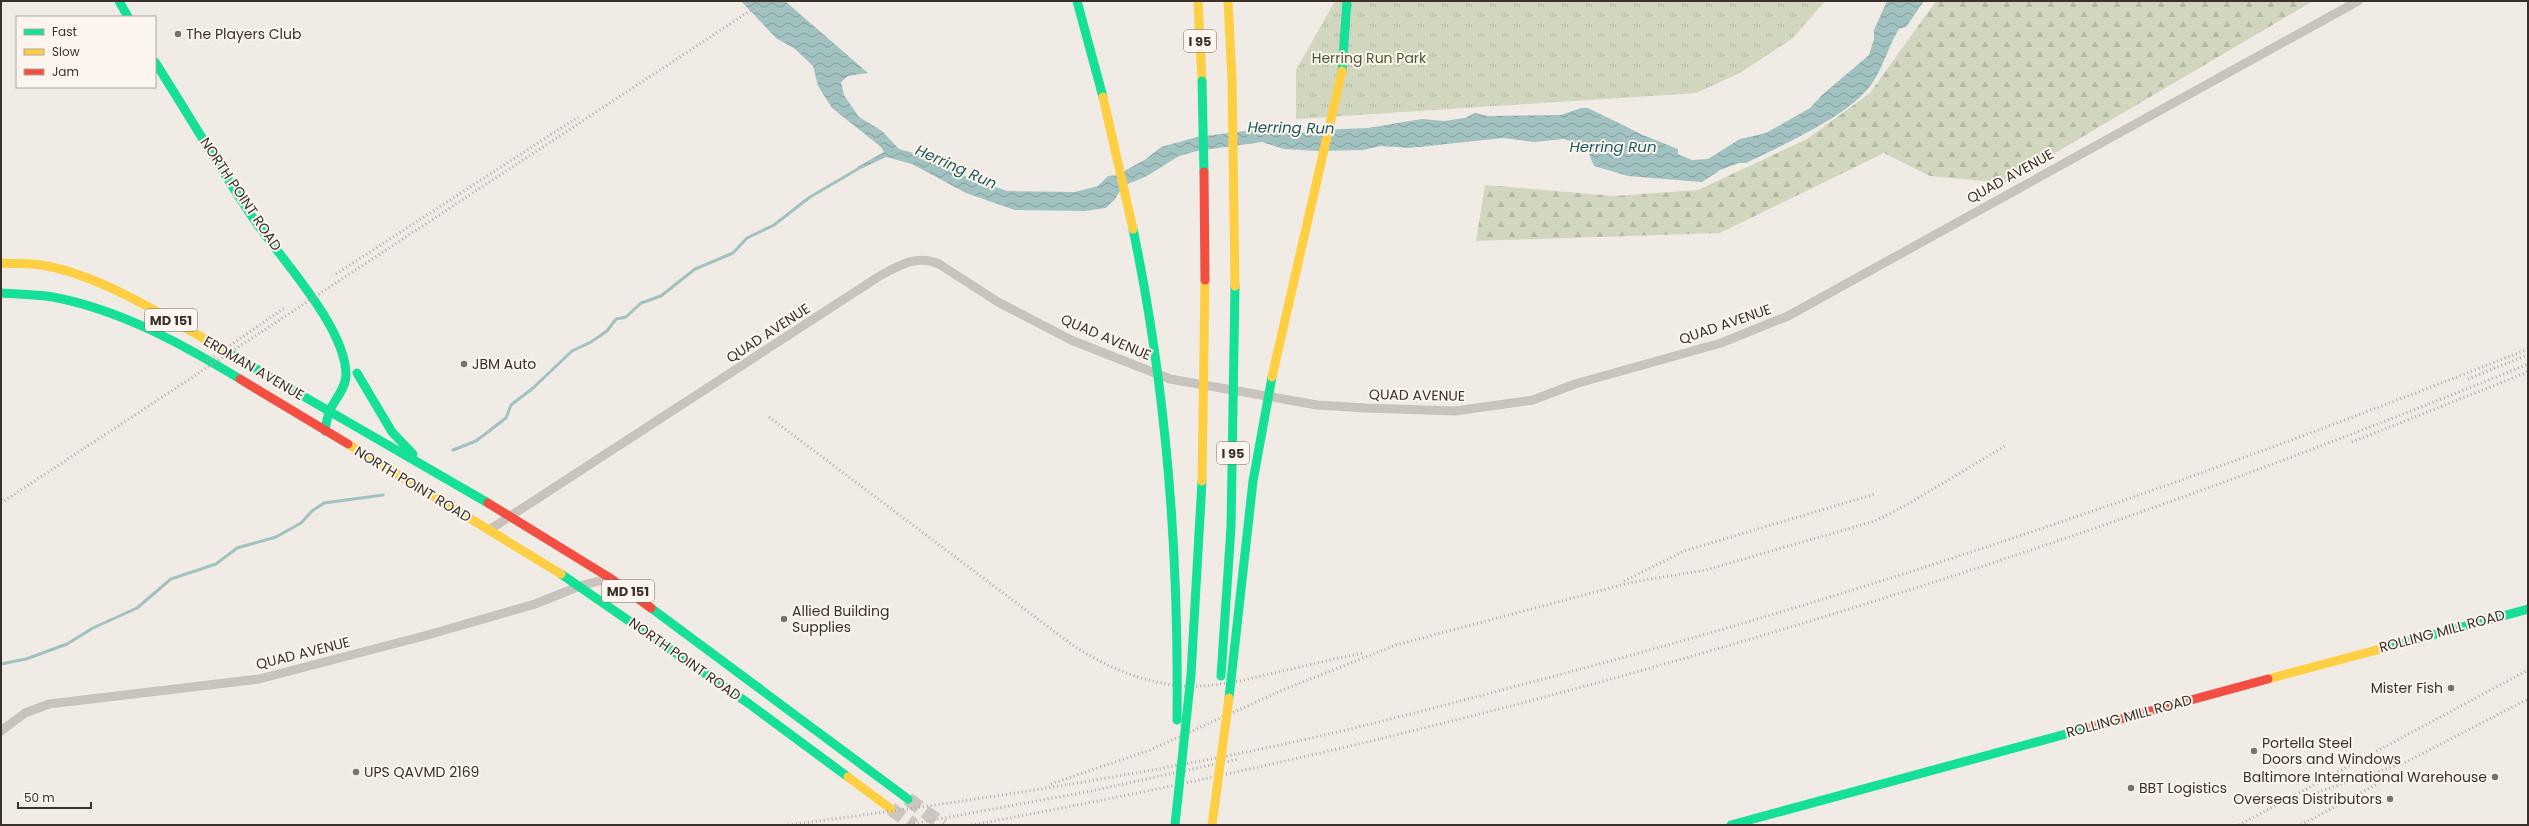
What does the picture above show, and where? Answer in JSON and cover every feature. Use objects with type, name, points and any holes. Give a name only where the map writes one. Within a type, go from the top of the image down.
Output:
[{"type":"main road","points":[[119,1],[127,16]]},
{"type":"main road","points":[[1077,1],[1103,97],[1138,253],[1149,312],[1161,402],[1176,572],[1178,655],[1174,825]]},
{"type":"main road","name":"I 95","points":[[1174,825],[1193,656],[1203,457],[1206,304],[1202,81],[1198,1]]},
{"type":"main road","name":"I 95","points":[[1208,825],[1220,691],[1228,573],[1233,442],[1235,289],[1232,79],[1228,1]]},
{"type":"main road","points":[[1212,825],[1234,657],[1253,481],[1265,409],[1342,71],[1347,1]]},
{"type":"main road","name":"NORTH POINT ROAD","points":[[156,64],[255,220],[296,274],[321,312],[339,347],[357,373],[392,432],[408,450],[432,470]]},
{"type":"main road","name":"ERDMAN AVENUE","points":[[1,263],[47,266],[92,281],[138,301],[329,412]]},
{"type":"main road","name":"ERDMAN AVENUE","points":[[1,293],[27,294],[74,302],[104,310],[147,327],[217,365],[325,431]]},
{"type":"main road","name":"NORTH POINT ROAD","points":[[339,347],[346,374],[343,388],[329,412],[325,431],[580,586],[783,706],[908,799]]},
{"type":"main road","name":"NORTH POINT ROAD","points":[[329,412],[511,516],[610,578],[772,720],[891,809]]},
{"type":"main road","name":"ROLLING MILL ROAD","points":[[1731,825],[2528,609]]},
{"type":"main road","points":[[772,720],[783,706]]},
{"type":"street","name":"QUAD AVENUE","points":[[489,530],[878,277],[898,266],[917,260],[930,260],[939,264],[998,302],[1071,340],[1170,379],[1317,405],[1382,409],[1454,411],[1533,400],[1575,384],[1720,343],[1788,316],[2358,1]]},
{"type":"street","name":"QUAD AVENUE","points":[[1,731],[25,713],[49,704],[259,679],[424,636],[535,604],[580,586],[610,578]]},
{"type":"green space","name":"Herring Run Park","points":[[1335,1],[1825,1],[1793,38],[1740,73],[1696,93],[1296,119],[1296,70]]},
{"type":"green space","points":[[1936,1],[2313,1],[2004,183],[1930,176],[1884,153],[1720,233],[1476,241],[1485,185],[1614,196],[1698,190],[1807,139],[1870,93]]},
{"type":"water","name":"Herring Run","points":[[741,1],[785,1],[868,73],[848,76],[841,82],[844,95],[859,117],[882,131],[899,149],[925,156],[986,186],[996,187],[1007,191],[1075,192],[1098,186],[1108,176],[1117,175],[1146,159],[1161,147],[1197,137],[1261,129],[1301,133],[1317,130],[1368,128],[1422,119],[1444,121],[1465,118],[1475,113],[1488,116],[1561,115],[1581,108],[1588,108],[1643,135],[1678,149],[1678,154],[1692,160],[1708,159],[1740,139],[1766,133],[1810,108],[1822,95],[1869,55],[1874,39],[1874,30],[1887,1],[1924,1],[1906,27],[1899,29],[1872,84],[1842,112],[1793,140],[1746,163],[1739,163],[1720,170],[1702,182],[1628,176],[1594,166],[1586,147],[1564,139],[1534,142],[1503,138],[1409,148],[1381,146],[1363,150],[1319,151],[1284,149],[1262,142],[1197,151],[1179,156],[1147,176],[1123,186],[1115,199],[1106,208],[1085,211],[1015,210],[966,193],[912,164],[886,157],[863,168],[857,167],[884,152],[881,147],[832,108],[818,86],[813,66],[795,49],[776,38]]},
{"type":"waterway","points":[[453,450],[476,441],[506,418],[511,405],[533,388],[572,351],[591,342],[607,331],[616,319],[626,317],[641,303],[661,296],[695,269],[733,253],[747,238],[774,225],[810,197],[863,166]]},
{"type":"waterway","points":[[1,664],[26,659],[67,644],[93,628],[137,608],[171,579],[216,564],[237,548],[276,537],[301,523],[312,511],[324,503],[383,495]]},
{"type":"tunnel","points":[[908,799],[943,825]]},
{"type":"tunnel","points":[[891,809],[914,825]]},
{"type":"railway","points":[[1,503],[765,1]]},
{"type":"railway","points":[[336,274],[578,117]]},
{"type":"railway","points":[[207,361],[286,307]]},
{"type":"railway","points":[[788,825],[1017,793],[1132,774],[1246,752],[1388,720],[1655,648],[1782,612],[2033,531],[2282,444],[2528,349]]},
{"type":"railway","points":[[2468,379],[2528,355]]},
{"type":"railway","points":[[971,825],[1171,786],[1369,741],[1566,691],[1762,636],[1956,575],[2148,509],[2339,439],[2528,364]]},
{"type":"railway","points":[[2352,442],[2528,372]]},
{"type":"railway","points":[[769,417],[1071,644],[1096,659],[1123,672],[1166,684],[1181,686],[1205,686],[1240,681],[1363,653]]},
{"type":"railway","points":[[1051,784],[1150,750],[1285,689],[1396,645],[1633,582],[1706,570],[1875,521],[1908,504],[2005,446]]},
{"type":"railway","points":[[1624,581],[1684,551],[1875,494]]},
{"type":"railway","points":[[2239,825],[2528,670]]},
{"type":"railway","points":[[2295,800],[2406,762],[2528,699]]},
{"type":"railway","points":[[906,825],[1091,791],[1239,759]]},
{"type":"railway","points":[[2301,825],[2403,770]]},
{"type":"traffic: fast","points":[[119,1],[127,16]]},
{"type":"traffic: fast","points":[[1077,1],[1103,97]]},
{"type":"traffic: fast","points":[[1342,71],[1347,1]]},
{"type":"traffic: fast","points":[[156,64],[253,218],[310,294],[324,315],[335,336],[343,356],[346,380],[330,410],[325,431]]},
{"type":"traffic: fast","points":[[1202,81],[1204,172]]},
{"type":"traffic: fast","points":[[1133,229],[1145,290],[1154,351],[1168,473],[1176,596],[1177,720]]},
{"type":"traffic: fast","points":[[1221,676],[1231,527],[1235,286]]},
{"type":"traffic: fast","points":[[1,293],[53,297],[103,310],[127,319],[173,341],[240,379]]},
{"type":"traffic: fast","points":[[220,348],[488,503]]},
{"type":"traffic: fast","points":[[357,373],[392,432],[413,454]]},
{"type":"traffic: fast","points":[[1229,698],[1253,481],[1272,377]]},
{"type":"traffic: fast","points":[[1175,825],[1191,675],[1202,481]]},
{"type":"traffic: fast","points":[[561,574],[748,703],[848,777]]},
{"type":"traffic: fast","points":[[651,608],[908,799]]},
{"type":"traffic: fast","points":[[2388,647],[2528,609]]},
{"type":"traffic: fast","points":[[1731,825],[2088,728]]},
{"type":"traffic: slow","points":[[1198,1],[1202,81]]},
{"type":"traffic: slow","points":[[1228,1],[1232,79]]},
{"type":"traffic: slow","points":[[1272,377],[1342,71]]},
{"type":"traffic: slow","points":[[1232,79],[1235,286]]},
{"type":"traffic: slow","points":[[1103,97],[1133,229]]},
{"type":"traffic: slow","points":[[1,263],[47,266],[69,271],[91,279],[136,300],[220,348]]},
{"type":"traffic: slow","points":[[1202,481],[1205,280]]},
{"type":"traffic: slow","points":[[348,444],[561,574]]},
{"type":"traffic: slow","points":[[2268,679],[2388,647]]},
{"type":"traffic: slow","points":[[1212,825],[1229,698]]},
{"type":"traffic: slow","points":[[848,777],[891,809]]},
{"type":"traffic: jam","points":[[1204,172],[1205,280]]},
{"type":"traffic: jam","points":[[240,379],[348,444]]},
{"type":"traffic: jam","points":[[488,503],[610,578],[651,608]]},
{"type":"traffic: jam","points":[[2088,728],[2268,679]]},
{"type":"place","name":"The Players Club","points":[[178,34]]},
{"type":"place","name":"JBM Auto","points":[[464,364]]},
{"type":"place","name":"Allied Building Supplies","points":[[784,619]]},
{"type":"place","name":"Mister Fish","points":[[2451,688]]},
{"type":"place","name":"Portella Steel Doors and Windows","points":[[2254,751]]},
{"type":"place","name":"UPS QAVMD 2169","points":[[356,772]]},
{"type":"place","name":"Baltimore International Warehouse","points":[[2495,777]]},
{"type":"place","name":"BBT Logistics","points":[[2131,788]]},
{"type":"place","name":"Overseas Distributors","points":[[2390,799]]}]
